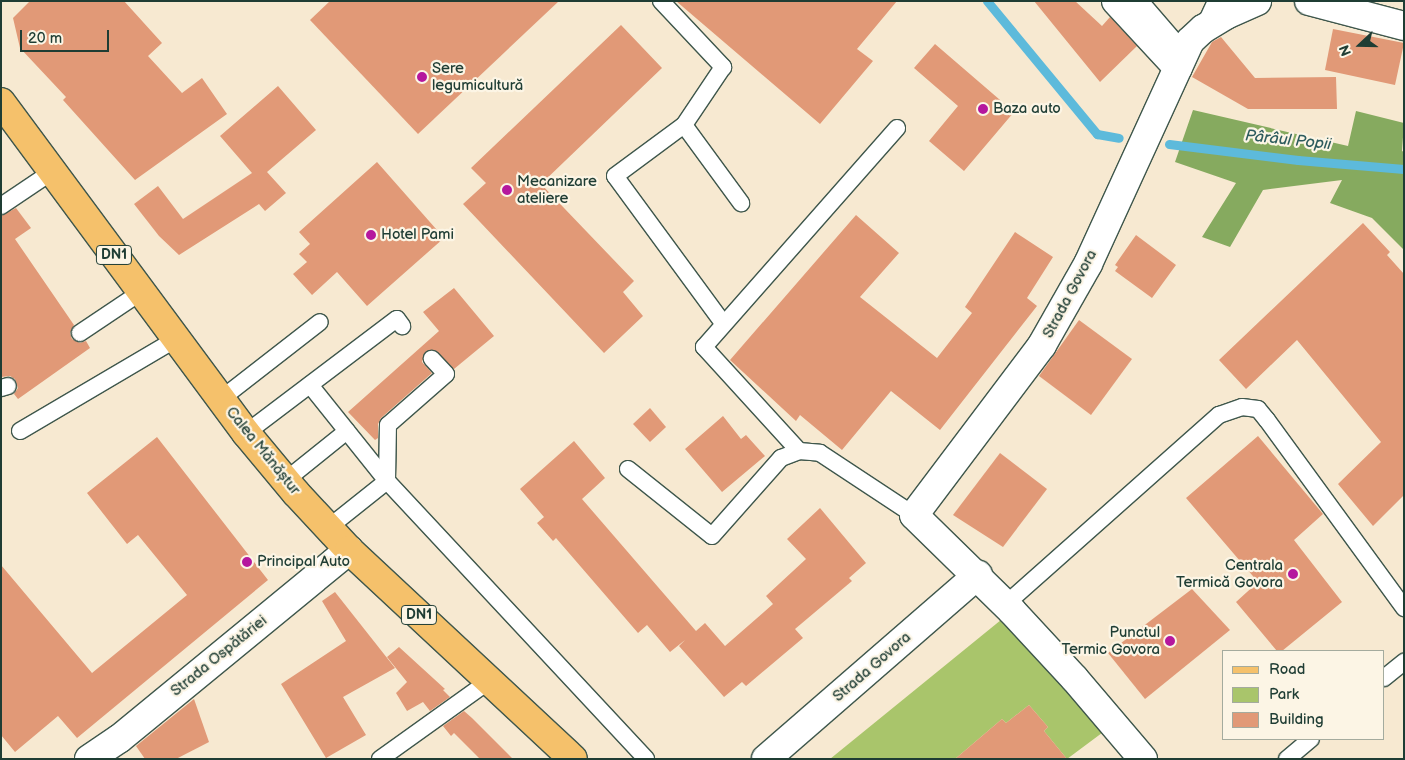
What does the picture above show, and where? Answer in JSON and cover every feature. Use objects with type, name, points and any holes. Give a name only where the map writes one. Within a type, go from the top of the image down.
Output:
[{"type":"main road","name":"Calea Mănăștur","points":[[1,102],[246,433],[286,480],[349,550],[573,759]]},
{"type":"street","points":[[1116,1],[1181,60]]},
{"type":"street","name":"Strada Govora","points":[[914,515],[1042,345],[1088,264],[1190,40],[1203,29],[1241,7],[1257,1]]},
{"type":"street","points":[[1309,1],[1404,26]]},
{"type":"street","points":[[914,515],[1006,604],[1074,678],[1143,759]]},
{"type":"street","name":"Strada Ospătăriei","points":[[89,759],[120,739],[349,550]]},
{"type":"street","name":"Strada Govora","points":[[766,759],[978,576]]},
{"type":"lane","points":[[661,1],[723,67],[684,125],[615,176],[723,323]]},
{"type":"lane","points":[[1140,1],[1181,60]]},
{"type":"lane","points":[[1203,29],[1216,1]]},
{"type":"lane","points":[[684,125],[741,203]]},
{"type":"lane","points":[[799,451],[704,347],[723,323],[897,128]]},
{"type":"lane","points":[[1,206],[52,171]]},
{"type":"lane","points":[[80,333],[141,292]]},
{"type":"lane","points":[[246,433],[397,319],[402,326]]},
{"type":"lane","points":[[221,399],[320,322]]},
{"type":"lane","points":[[20,431],[176,339]]},
{"type":"lane","points":[[388,481],[388,425],[446,374],[432,359]]},
{"type":"lane","points":[[310,385],[388,481],[646,759]]},
{"type":"lane","points":[[1006,604],[1220,416],[1242,407],[1258,409],[1267,420],[1404,608]]},
{"type":"lane","points":[[286,480],[347,431]]},
{"type":"lane","points":[[628,469],[712,536],[781,458],[799,451],[820,453],[914,515]]},
{"type":"lane","points":[[328,528],[388,481]]},
{"type":"lane","points":[[1385,677],[1404,662]]},
{"type":"lane","points":[[380,759],[489,680]]},
{"type":"lane","points":[[1287,759],[1310,740]]},
{"type":"green space","points":[[1193,110],[1348,146],[1356,111],[1404,123],[1402,151],[1404,152],[1404,250],[1372,218],[1330,203],[1342,180],[1263,190],[1230,247],[1202,237],[1236,183],[1175,162]]},
{"type":"green space","points":[[1012,611],[1114,724],[1067,759],[1044,731],[1048,727],[1029,705],[1006,723],[1002,719],[955,759],[830,759]]},
{"type":"building","points":[[30,1],[124,1],[162,43],[148,56],[182,93],[202,78],[227,114],[135,180],[63,100],[66,97],[20,48],[13,18]]},
{"type":"building","name":"Sere legumicultură","points":[[330,1],[559,1],[418,134],[310,20]]},
{"type":"building","points":[[676,1],[897,1],[857,49],[873,61],[820,124]]},
{"type":"building","points":[[1034,1],[1075,1],[1102,26],[1110,17],[1137,46],[1100,82]]},
{"type":"building","name":"Mecanizare ateliere","points":[[621,25],[662,68],[541,184],[634,281],[623,292],[643,316],[604,353],[463,204],[486,183],[471,168]]},
{"type":"building","points":[[1333,29],[1404,43],[1395,85],[1325,70]]},
{"type":"building","points":[[1221,37],[1255,78],[1336,77],[1337,109],[1248,109],[1192,77],[1212,42]]},
{"type":"building","name":"Baza auto","points":[[935,44],[1014,112],[964,171],[929,141],[958,106],[914,68]]},
{"type":"building","points":[[278,86],[316,130],[267,172],[286,193],[265,211],[259,204],[179,255],[159,236],[134,204],[158,186],[183,219],[252,173],[220,136]]},
{"type":"building","name":"Hotel Pami","points":[[377,162],[444,238],[367,306],[337,272],[312,295],[293,274],[307,262],[299,254],[310,244],[299,232]]},
{"type":"building","points":[[16,208],[31,228],[15,239],[74,325],[70,333],[72,339],[80,343],[86,341],[90,348],[18,399],[14,394],[18,388],[15,379],[10,376],[1,377],[1,216]]},
{"type":"building","points":[[856,215],[899,253],[860,297],[937,358],[972,313],[965,307],[1015,232],[1053,257],[1027,298],[1037,306],[940,430],[891,391],[842,450],[800,415],[796,421],[730,360]]},
{"type":"building","points":[[1363,223],[1390,252],[1387,255],[1404,274],[1404,495],[1373,526],[1338,484],[1381,442],[1297,340],[1246,389],[1219,360]]},
{"type":"building","points":[[1136,235],[1176,265],[1152,298],[1115,271],[1118,267],[1115,265]]},
{"type":"building","points":[[454,288],[494,336],[454,369],[435,350],[426,351],[422,362],[432,373],[381,418],[378,424],[378,438],[375,440],[348,412],[439,331],[423,312]]},
{"type":"building","points":[[1079,320],[1132,359],[1091,415],[1039,376]]},
{"type":"building","points":[[650,408],[666,427],[650,442],[633,424]]},
{"type":"building","points":[[723,416],[741,439],[746,435],[765,456],[722,492],[685,449]]},
{"type":"building","points":[[1258,436],[1323,514],[1294,540],[1342,602],[1283,650],[1276,650],[1236,602],[1258,582],[1186,498]]},
{"type":"building","points":[[157,437],[268,580],[77,738],[58,716],[15,752],[1,735],[1,565],[92,673],[187,595],[138,535],[127,544],[87,493]]},
{"type":"building","points":[[574,441],[605,478],[582,499],[696,631],[705,623],[725,646],[773,604],[766,596],[806,559],[787,539],[820,508],[866,563],[849,578],[852,581],[795,629],[803,638],[746,686],[742,682],[724,697],[679,646],[685,640],[670,652],[647,625],[638,633],[556,538],[553,541],[537,523],[544,517],[520,489]]},
{"type":"building","points":[[1000,453],[1047,489],[1003,547],[953,515]]},
{"type":"building","name":"Punctul Termic Govora","points":[[1192,589],[1230,630],[1145,699],[1108,653]]},
{"type":"building","points":[[335,592],[395,668],[343,697],[366,735],[326,758],[281,684],[346,641],[322,601]]},
{"type":"building","points":[[399,647],[445,689],[443,690],[450,697],[430,711],[423,702],[407,711],[396,693],[407,682],[387,657]]},
{"type":"building","points":[[194,699],[209,742],[176,759],[145,759],[136,746]]},
{"type":"building","points":[[1029,705],[1048,727],[1044,731],[1067,759],[955,759],[1002,719],[1006,723]]},
{"type":"building","points":[[464,711],[513,759],[480,759],[454,733],[451,736],[443,726]]},
{"type":"waterway","name":"Pârâul Popii","points":[[987,1],[1097,134],[1119,138]]},
{"type":"waterway","name":"Pârâul Popii","points":[[1169,144],[1298,160],[1404,169]]},
{"type":"place","name":"Sere legumicultură","points":[[422,77]]},
{"type":"place","name":"Baza auto","points":[[983,109]]},
{"type":"place","name":"Mecanizare ateliere","points":[[507,190]]},
{"type":"place","name":"Hotel Pami","points":[[371,235]]},
{"type":"place","name":"Principal Auto","points":[[247,562]]},
{"type":"place","name":"Centrala Termică Govora","points":[[1293,574]]},
{"type":"place","name":"Punctul Termic Govora","points":[[1170,641]]}]
